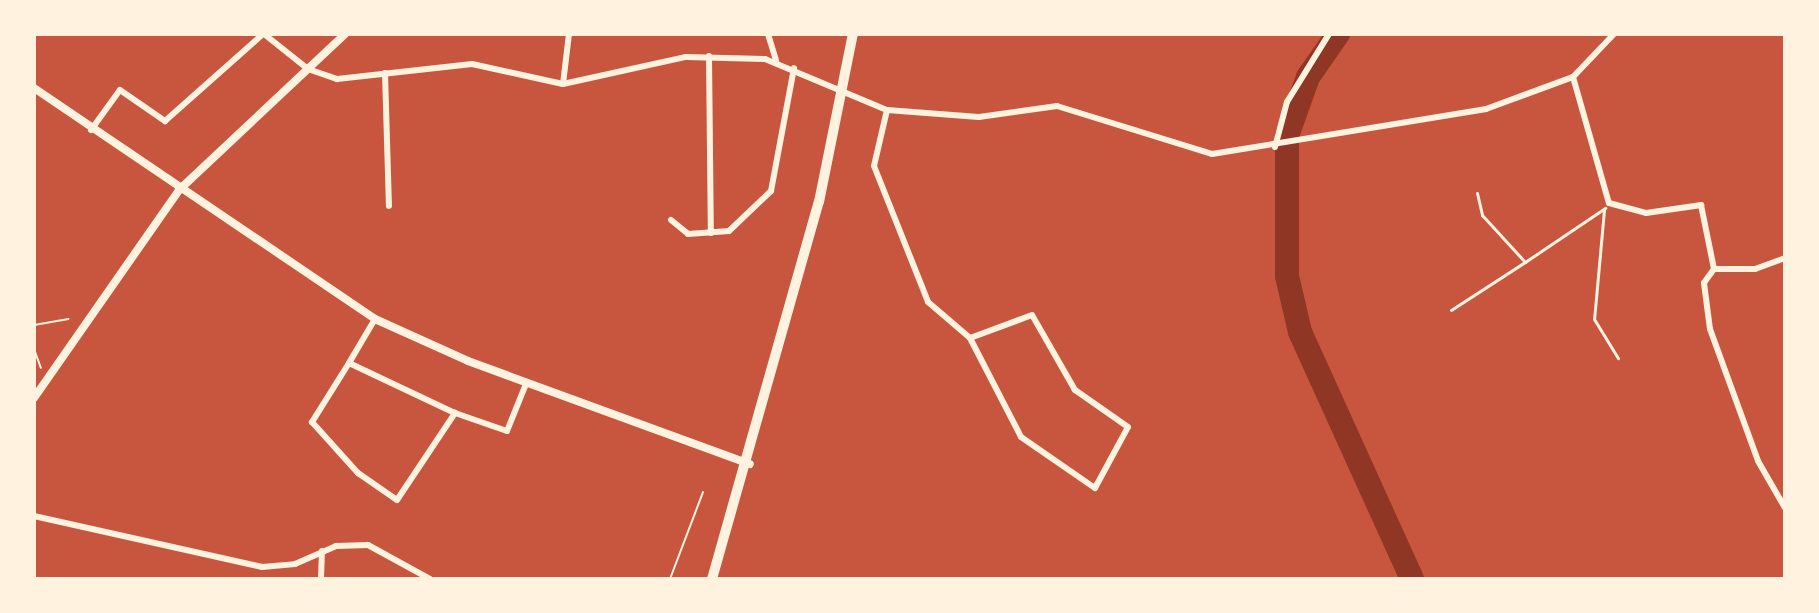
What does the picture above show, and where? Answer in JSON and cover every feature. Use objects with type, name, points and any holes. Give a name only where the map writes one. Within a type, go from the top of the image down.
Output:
[{"type":"main road","points":[[712,579],[750,464],[819,202],[853,34]]},
{"type":"street","points":[[91,130],[120,90],[165,121],[263,34],[308,69],[337,79],[472,64],[563,84],[709,56],[776,61],[887,110],[979,117],[1057,106],[1132,125],[1191,151],[1277,147],[1486,109],[1573,77],[1614,34]]},
{"type":"street","points":[[34,398],[179,190],[345,34]]},
{"type":"street","points":[[563,84],[569,34]]},
{"type":"street","points":[[768,34],[776,61]]},
{"type":"street","points":[[1277,147],[1287,102],[1329,34]]},
{"type":"street","points":[[709,56],[711,233]]},
{"type":"street","points":[[671,220],[688,234],[729,231],[771,191],[796,69]]},
{"type":"street","points":[[385,73],[389,206]]},
{"type":"street","points":[[1573,77],[1607,206],[1646,213],[1701,205],[1714,269],[1704,283],[1710,329],[1758,461],[1785,508]]},
{"type":"street","points":[[34,88],[179,190],[375,319],[526,384],[750,464]]},
{"type":"street","points":[[887,110],[874,166],[928,302],[970,338],[999,408],[1021,437],[1095,488],[1128,427],[1075,390],[1032,315],[970,338]]},
{"type":"street","points":[[1714,269],[1755,269],[1785,258]]},
{"type":"street","points":[[375,319],[312,422],[358,473],[397,500],[455,413]]},
{"type":"street","points":[[349,363],[455,413],[507,431],[526,384]]},
{"type":"street","points":[[34,516],[252,566],[295,564],[322,551],[368,545],[430,579]]},
{"type":"street","points":[[321,579],[322,551]]},
{"type":"lane","points":[[1477,193],[1482,215],[1525,262]]},
{"type":"lane","points":[[1451,310],[1607,206]]},
{"type":"lane","points":[[1607,206],[1594,319],[1618,358]]},
{"type":"path","points":[[34,325],[68,319]]},
{"type":"path","points":[[34,349],[41,369]]},
{"type":"path","points":[[670,579],[703,492]]},
{"type":"waterway","points":[[1338,34],[1308,77],[1287,136],[1287,276],[1300,332],[1412,579]]}]
